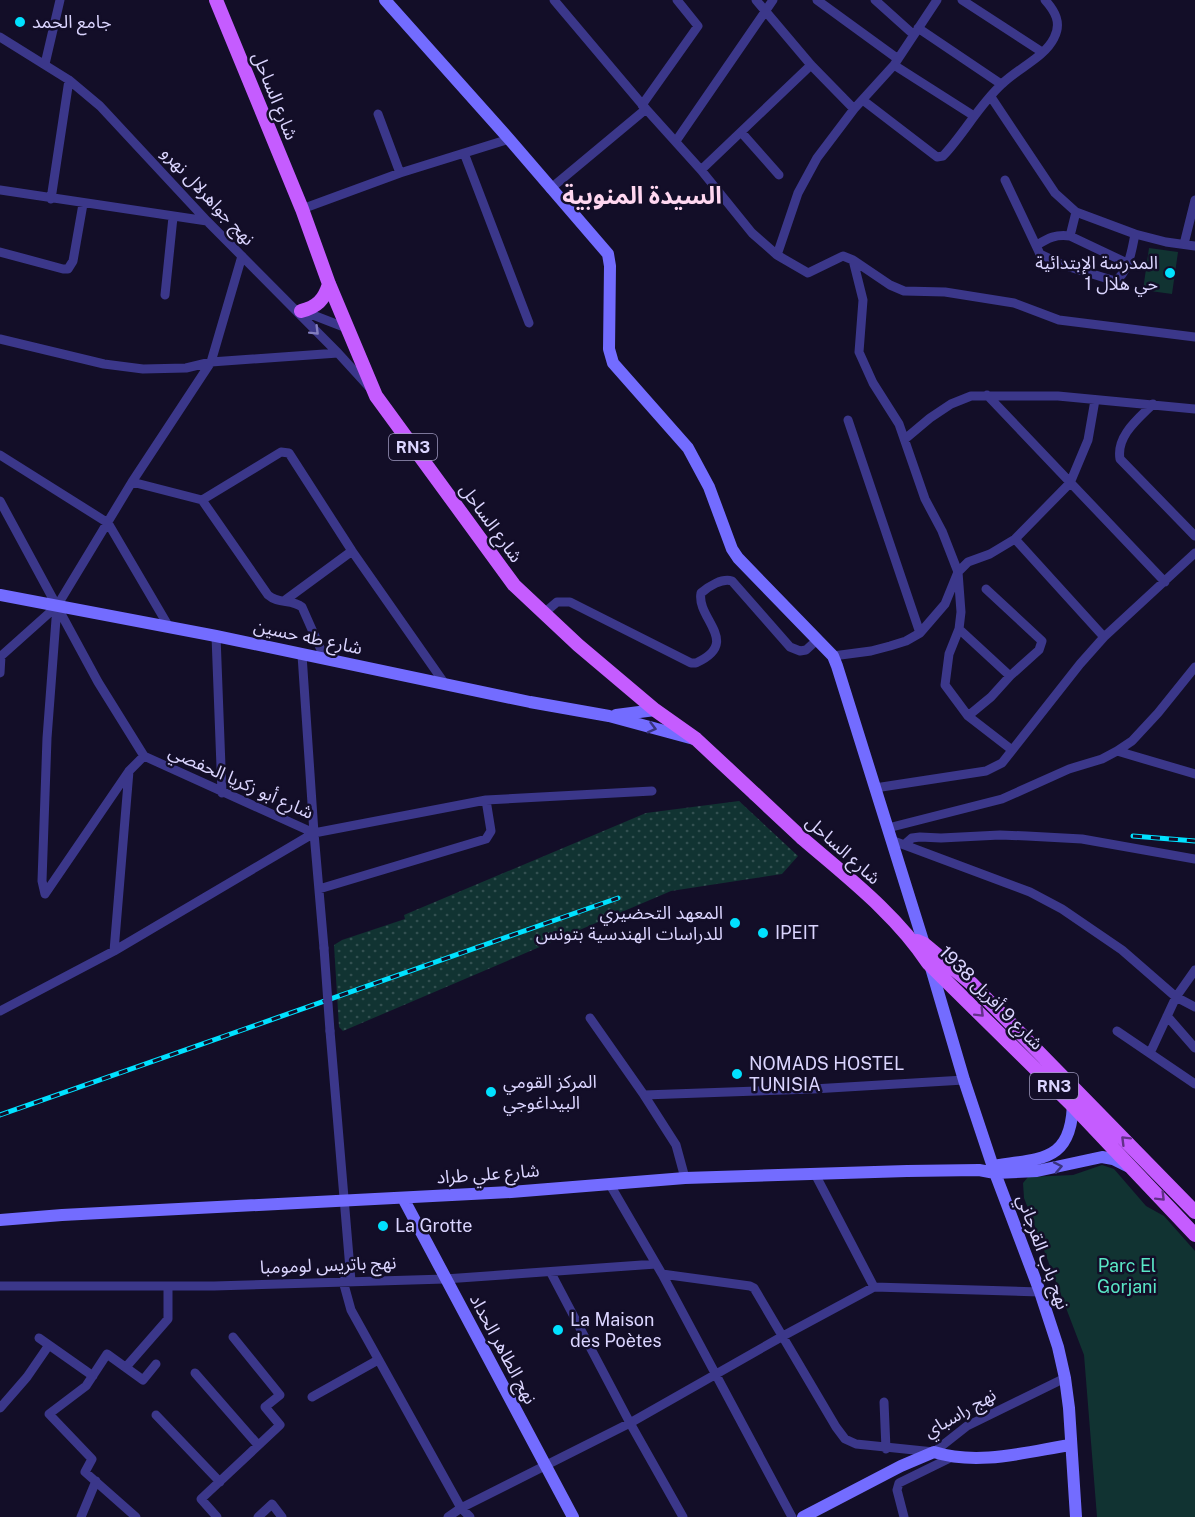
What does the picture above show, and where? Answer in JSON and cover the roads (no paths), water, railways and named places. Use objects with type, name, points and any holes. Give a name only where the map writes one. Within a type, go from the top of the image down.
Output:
[{"type":"main road","name":"شارع الساحل","points":[[216,0],[376,396],[514,585],[543,614],[655,710],[696,740],[918,941]]},
{"type":"main road","points":[[297,309],[312,308],[319,303],[325,297],[329,284]]},
{"type":"main road","name":"شارع 9 أفريل 1938","points":[[918,941],[928,963],[962,994],[1073,1106],[1132,1169],[1166,1201],[1195,1235]]},
{"type":"main road","name":"شارع 9 أفريل 1938","points":[[918,941],[972,984],[1195,1212]]},
{"type":"street","points":[[45,64],[60,0]]},
{"type":"street","points":[[554,0],[752,232],[777,255],[808,273],[843,256],[904,291],[940,291],[1021,305],[1059,320],[1195,337]]},
{"type":"street","points":[[550,189],[644,107],[699,26],[677,0]]},
{"type":"street","points":[[756,0],[811,65],[854,109]]},
{"type":"street","points":[[676,141],[773,0]]},
{"type":"street","points":[[817,0],[896,62],[974,116]]},
{"type":"street","points":[[874,0],[916,31],[1001,84]]},
{"type":"street","points":[[777,255],[798,193],[817,158],[854,109],[864,101],[896,62],[937,0]]},
{"type":"street","points":[[962,0],[1042,52]]},
{"type":"street","points":[[864,101],[939,157],[945,154],[1001,84],[1042,52],[1054,38],[1058,28],[1058,19],[1045,0]]},
{"type":"street","points":[[387,1],[609,258],[609,349],[614,363],[688,448],[709,487],[732,549],[738,558],[833,657],[889,834],[918,941]]},
{"type":"street","name":"نهج جواهرلال نهرو","points":[[0,38],[69,80],[100,106],[207,221],[297,309],[376,396]]},
{"type":"street","points":[[701,170],[811,65]]},
{"type":"street","points":[[51,199],[69,80]]},
{"type":"street","points":[[991,97],[1054,193],[1076,212],[1135,234],[1195,246]]},
{"type":"street","points":[[378,114],[400,173]]},
{"type":"street","points":[[741,132],[779,175]]},
{"type":"street","points":[[302,209],[400,173],[508,139]]},
{"type":"street","points":[[464,153],[529,324]]},
{"type":"street","points":[[1005,180],[1040,254],[1063,266],[1115,280],[1122,275],[1130,257],[1135,234]]},
{"type":"street","points":[[0,189],[83,204],[207,221]]},
{"type":"street","points":[[1184,244],[1195,201]]},
{"type":"street","points":[[0,252],[68,269],[73,261],[83,204]]},
{"type":"street","points":[[1070,236],[1076,212]]},
{"type":"street","points":[[165,295],[173,217]]},
{"type":"street","points":[[1037,245],[1048,238],[1070,236],[1127,263]]},
{"type":"street","points":[[0,673],[0,656],[57,606],[132,482],[211,362],[242,256]]},
{"type":"street","points":[[853,260],[863,300],[859,352],[873,383],[899,424],[925,499],[942,531],[958,572],[961,612],[959,629],[949,654],[944,681],[947,689],[968,716],[1012,750]]},
{"type":"street","points":[[297,309],[350,329]]},
{"type":"street","points":[[0,339],[126,368],[186,368],[211,362],[338,353]]},
{"type":"street","points":[[987,395],[1165,582]]},
{"type":"street","points":[[905,439],[951,404],[971,396],[1058,396],[1195,409]]},
{"type":"street","points":[[833,657],[890,646],[920,633],[945,604],[958,572],[968,562],[990,554],[1015,540],[1071,483],[1088,440],[1095,400]]},
{"type":"street","points":[[1153,404],[1128,430],[1120,445],[1120,459],[1195,536]]},
{"type":"street","points":[[848,420],[920,633]]},
{"type":"street","points":[[202,500],[281,452],[287,451],[352,552],[445,684]]},
{"type":"street","points":[[0,455],[108,523],[169,627]]},
{"type":"street","points":[[132,482],[202,500],[268,595],[272,599],[294,603],[302,607],[325,659]]},
{"type":"street","name":"شارع أبو زكريا الحفصي","points":[[0,501],[98,682],[144,756],[314,834],[351,1310],[460,1509]]},
{"type":"street","points":[[1015,540],[1104,637]]},
{"type":"street","points":[[284,601],[352,552]]},
{"type":"street","points":[[875,788],[986,771],[1002,763],[1104,637],[1195,554]]},
{"type":"street","points":[[543,614],[557,602],[570,602],[691,663],[696,663],[716,647],[717,642],[701,601],[701,593],[724,580],[729,580],[790,647],[800,651],[817,640]]},
{"type":"street","points":[[968,716],[1039,650],[1042,640],[986,589]]},
{"type":"street","name":"شارع طه حسين","points":[[0,595],[216,636],[609,716]]},
{"type":"street","points":[[57,606],[47,738],[42,880],[45,894],[129,771],[144,756]]},
{"type":"street","points":[[959,629],[1010,676]]},
{"type":"street","points":[[216,636],[222,793]]},
{"type":"street","points":[[302,655],[314,834]]},
{"type":"street","points":[[889,834],[1002,799],[1069,769],[1102,759],[1117,751],[1132,741],[1195,667]]},
{"type":"street","points":[[609,716],[655,710]]},
{"type":"street","points":[[609,716],[696,740]]},
{"type":"street","points":[[1117,751],[1195,774]]},
{"type":"street","points":[[114,951],[129,771]]},
{"type":"street","points":[[0,1011],[114,951],[314,834],[486,800],[652,791]]},
{"type":"street","points":[[319,889],[486,839],[490,831],[486,800]]},
{"type":"street","points":[[889,834],[903,845],[1030,892],[1062,909],[1122,950],[1176,997],[1195,1007]]},
{"type":"street","points":[[903,845],[912,838],[920,837],[1027,836],[1082,839],[1195,859]]},
{"type":"street","name":"نهج باب القرجاني","points":[[928,963],[994,1169],[1058,1347],[1069,1408],[1076,1517]]},
{"type":"street","points":[[1150,1053],[1176,997],[1195,970]]},
{"type":"street","points":[[943,1007],[948,995],[962,994],[972,984]]},
{"type":"street","points":[[1167,1016],[1195,1048]]},
{"type":"street","points":[[590,1018],[676,1145],[685,1178]]},
{"type":"street","points":[[1117,1031],[1195,1084]]},
{"type":"street","points":[[644,1095],[813,1089],[964,1080]]},
{"type":"street","name":"شارع علي طراد","points":[[994,1169],[1051,1155],[1060,1148],[1066,1140],[1074,1089]]},
{"type":"street","name":"شارع علي طراد","points":[[0,1220],[522,1191],[685,1178],[994,1169],[1037,1171],[1102,1156],[1132,1169]]},
{"type":"street","points":[[815,1174],[874,1287]]},
{"type":"street","points":[[609,1183],[656,1264],[792,1517]]},
{"type":"street","name":"نهج الطاهر الحداد","points":[[403,1198],[573,1517]]},
{"type":"street","name":"نهج باتريس لومومبا","points":[[0,1286],[168,1286],[445,1279],[656,1264]]},
{"type":"street","points":[[551,1273],[630,1423],[683,1517]]},
{"type":"street","points":[[662,1275],[750,1286],[759,1294],[783,1336]]},
{"type":"street","points":[[126,1367],[168,1319],[168,1286]]},
{"type":"street","points":[[448,1517],[630,1423],[874,1287],[1040,1292]]},
{"type":"street","name":"نهج راسباي","points":[[783,1336],[845,1439],[856,1444],[886,1449],[934,1452],[967,1426],[1065,1378]]},
{"type":"street","points":[[217,1517],[201,1499],[280,1425],[264,1407],[280,1395],[233,1337]]},
{"type":"street","points":[[39,1338],[93,1376]]},
{"type":"street","points":[[0,1408],[27,1377],[49,1345]]},
{"type":"street","points":[[136,1517],[86,1472],[92,1459],[49,1414],[86,1386],[107,1354],[143,1380],[156,1364]]},
{"type":"street","points":[[312,1397],[378,1360]]},
{"type":"street","points":[[195,1373],[258,1445]]},
{"type":"street","points":[[884,1402],[886,1449]]},
{"type":"street","points":[[156,1415],[220,1482]]},
{"type":"street","points":[[803,1517],[901,1466],[934,1452],[950,1458],[997,1457],[1070,1444]]},
{"type":"street","points":[[892,1517],[904,1515],[897,1490],[899,1483],[950,1458]]},
{"type":"street","points":[[81,1517],[96,1481]]},
{"type":"street","points":[[258,1517],[272,1504],[282,1517]]},
{"type":"street","points":[[460,1509],[470,1517]]},
{"type":"railway","points":[[1133,836],[1195,841]]},
{"type":"railway","points":[[0,1115],[618,898]]},
{"type":"place","name":"جامع الحمد","points":[[20,22]]},
{"type":"place","name":"المدرسة الإبتدائية حي هلال 1","points":[[1170,273]]},
{"type":"place","name":"المعهد التحضيري للدراسات الهندسية بتونس","points":[[735,923]]},
{"type":"place","name":"IPEIT","points":[[763,933]]},
{"type":"place","name":"NOMADS HOSTEL TUNISIA","points":[[737,1074]]},
{"type":"place","name":"المركز القومي البيداغوجي","points":[[491,1092]]},
{"type":"place","name":"La Grotte","points":[[383,1226]]},
{"type":"place","name":"La Maison des Poètes","points":[[558,1330]]},
{"type":"district","name":"السيدة المنوبية","points":[[642,196]]},
{"type":"park label","name":"Parc El Gorjani","points":[[1127,1276]]}]
